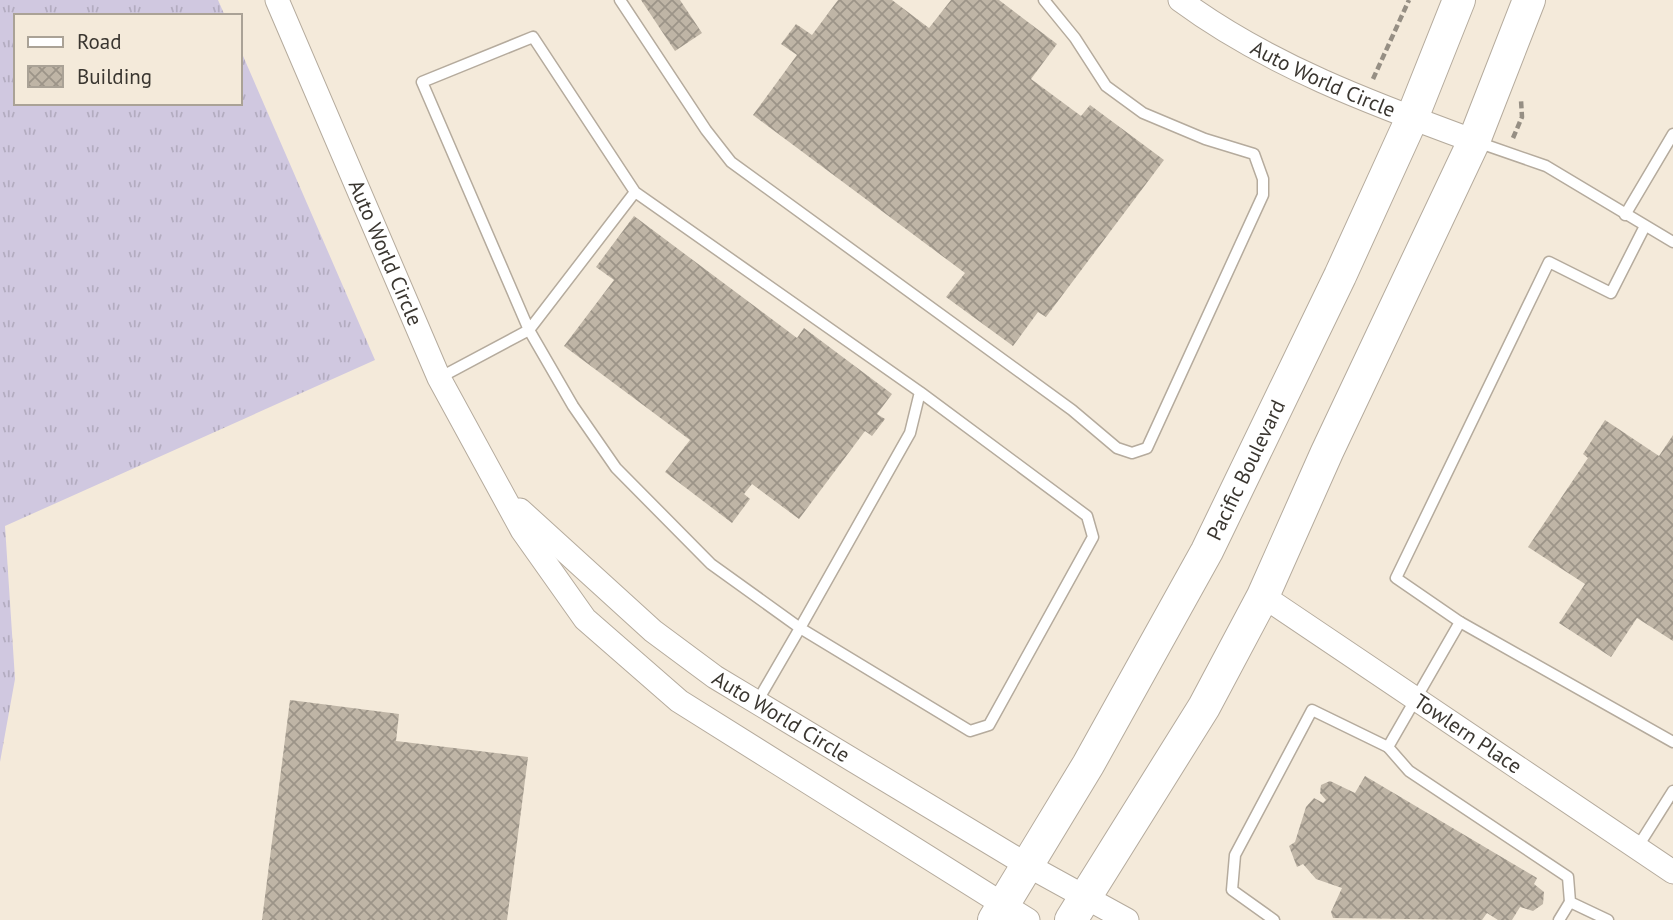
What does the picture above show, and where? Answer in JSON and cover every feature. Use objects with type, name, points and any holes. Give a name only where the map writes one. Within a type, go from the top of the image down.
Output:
[{"type":"main road","name":"Pacific Boulevard","points":[[1008,915],[1027,865],[1088,765],[1207,551],[1340,276],[1412,118],[1459,0]]},
{"type":"main road","points":[[1078,908],[1203,707],[1263,596],[1327,452],[1474,141],[1529,0]]},
{"type":"street","name":"Auto World Circle","points":[[277,0],[439,378],[537,553],[585,619],[679,701],[1008,915]]},
{"type":"street","name":"Auto World Circle","points":[[1180,0],[1227,32],[1364,99],[1474,141]]},
{"type":"street","name":"Auto World Circle","points":[[507,498],[575,564],[653,631],[715,677],[1027,865],[1078,908],[1127,920]]},
{"type":"street","name":"Towlern Place","points":[[1263,596],[1673,872]]},
{"type":"lane","points":[[620,0],[706,130],[731,162],[1072,410],[1117,448],[1132,453],[1147,448],[1263,195],[1263,179],[1254,153],[1205,139],[1143,113],[1106,86],[1075,38],[1044,0]]},
{"type":"lane","points":[[533,37],[635,192],[920,392],[1087,516],[1093,537],[989,724],[970,731],[800,628],[711,565],[616,468],[573,406],[529,330],[422,82],[533,37]]},
{"type":"lane","points":[[1625,215],[1673,134]]},
{"type":"lane","points":[[1474,141],[1546,166],[1673,242]]},
{"type":"lane","points":[[439,378],[529,330],[635,192]]},
{"type":"lane","points":[[1645,226],[1611,293],[1549,262],[1395,578],[1460,622],[1673,742]]},
{"type":"lane","points":[[757,702],[910,433],[920,392]]},
{"type":"lane","points":[[1388,747],[1460,622]]},
{"type":"lane","points":[[1274,920],[1231,890],[1235,855],[1312,710],[1388,747],[1409,771],[1568,877],[1570,902],[1559,920]]},
{"type":"lane","points":[[1637,848],[1673,791]]},
{"type":"lane","points":[[1570,902],[1608,920]]},
{"type":"path","points":[[1364,99],[1409,0]]},
{"type":"green space","points":[[0,0],[218,0],[224,14],[14,14],[14,105],[242,105],[242,54],[375,360],[5,526],[15,679],[0,762]]},
{"type":"building","points":[[641,0],[680,0],[702,33],[675,51]]},
{"type":"building","points":[[838,0],[892,0],[929,28],[951,0],[999,0],[1057,44],[1031,79],[1081,116],[1090,105],[1164,160],[1046,317],[1038,312],[1013,346],[946,297],[965,273],[753,115],[797,55],[781,44],[796,24],[812,35]]},
{"type":"building","points":[[634,216],[797,338],[804,328],[892,394],[877,414],[885,419],[872,436],[865,431],[799,519],[752,484],[744,494],[750,499],[732,523],[665,472],[690,440],[564,346],[614,280],[596,267]]},
{"type":"building","points":[[1605,420],[1659,456],[1673,435],[1673,641],[1637,618],[1611,657],[1559,623],[1585,584],[1528,547],[1588,458],[1583,454]]},
{"type":"building","points":[[290,700],[399,714],[396,741],[528,757],[507,920],[262,920]]},
{"type":"building","points":[[1365,776],[1537,878],[1534,884],[1544,892],[1543,904],[1533,911],[1520,907],[1512,920],[1498,920],[1487,913],[1482,920],[1333,918],[1331,912],[1342,888],[1316,879],[1303,864],[1297,867],[1289,846],[1295,842],[1306,807],[1314,798],[1323,803],[1326,800],[1320,793],[1321,785],[1330,781],[1355,793]]}]
